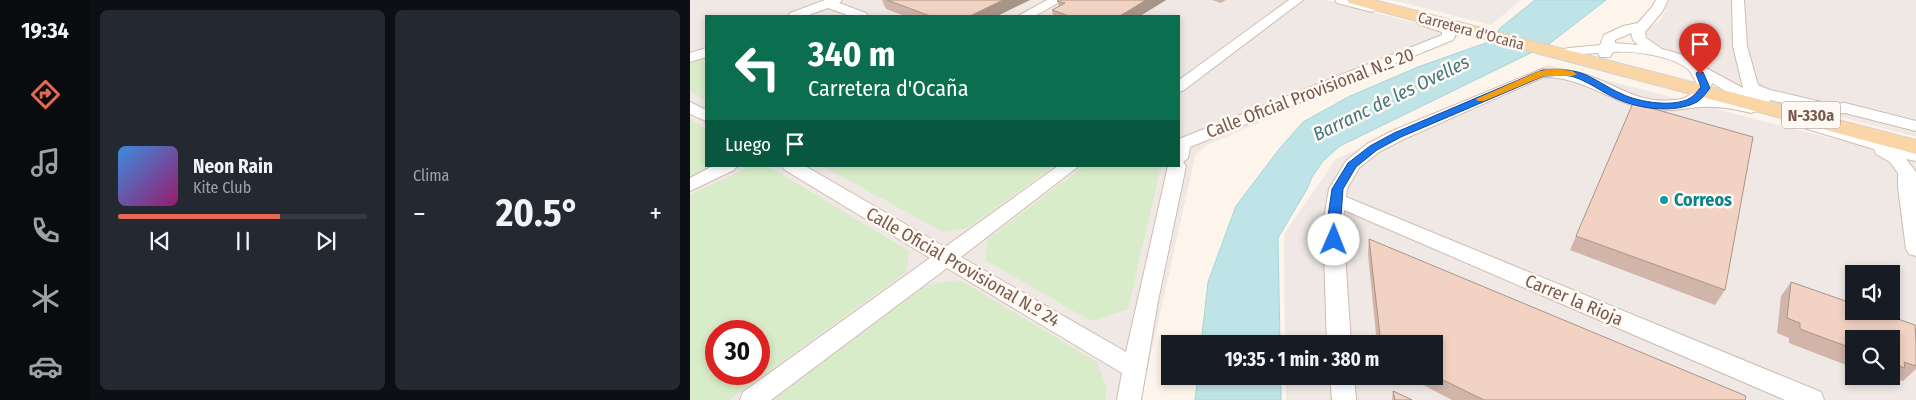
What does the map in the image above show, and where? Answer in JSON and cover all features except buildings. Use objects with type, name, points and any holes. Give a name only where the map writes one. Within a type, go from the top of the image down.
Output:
[{"type":"main road","name":"Carretera d'Ocaña","points":[[1355,0],[1563,52],[1608,59],[1707,94],[1847,123],[1916,141]]},
{"type":"main road","name":"Carretera d'Ocaña","points":[[1367,0],[1489,33]]},
{"type":"main road","name":"Carretera d'Ocaña","points":[[1707,94],[1740,100],[1767,110],[1916,147]]},
{"type":"street","points":[[1027,15],[1057,0]]},
{"type":"street","points":[[1180,86],[1297,0]]},
{"type":"street","name":"Carretera d'Ocaña","points":[[1341,0],[1435,24],[1447,29],[1450,33]]},
{"type":"street","points":[[1659,52],[1640,40],[1638,32],[1641,26],[1656,13],[1662,0]]},
{"type":"street","points":[[1738,0],[1740,46],[1751,88],[1765,94],[1830,109],[1845,108],[1916,126]]},
{"type":"street","points":[[797,15],[832,1],[859,15]]},
{"type":"street","points":[[1608,59],[1609,38],[1628,29],[1641,26]]},
{"type":"street","name":"Calle Oficial Provisional N.º 20","points":[[1180,148],[1437,43],[1450,33]]},
{"type":"street","name":"Carretera d'Ocaña","points":[[1608,59],[1622,47],[1659,52],[1675,57],[1734,90],[1847,123]]},
{"type":"street","points":[[690,58],[705,52]]},
{"type":"street","name":"Carretera d'Ocaña","points":[[1563,52],[1593,75],[1599,86]]},
{"type":"street","points":[[1694,67],[1703,79],[1707,94]]},
{"type":"street","name":"Carretera d'Ocaña","points":[[1337,200],[1338,189],[1352,165],[1373,148],[1424,123],[1542,73],[1568,73],[1579,76],[1620,97],[1650,105],[1679,106],[1707,94],[1767,110],[1875,145],[1916,156]]},
{"type":"street","points":[[690,107],[705,115]]},
{"type":"street","name":"Carretera d'Ocaña","points":[[1875,145],[1896,158],[1907,172],[1912,185],[1916,248]]},
{"type":"street","points":[[690,185],[726,167]]},
{"type":"street","name":"Calle Oficial Provisional N.º 24","points":[[793,167],[1135,368]]},
{"type":"street","points":[[752,400],[1069,167]]},
{"type":"street","points":[[1129,400],[1147,300],[1177,167]]},
{"type":"street","points":[[1337,200],[1333,223],[1339,335]]},
{"type":"street","name":"Carrer la Rioja","points":[[1337,200],[1812,400]]},
{"type":"street","points":[[1343,385],[1344,400]]},
{"type":"shaded area","points":[[690,0],[1326,0],[1462,35],[1205,146],[1195,156],[1141,400],[690,400]]},
{"type":"shaded area","points":[[1392,0],[1521,0],[1491,25]]},
{"type":"shaded area","points":[[1669,0],[1916,0],[1916,137],[1751,93],[1712,73],[1703,65],[1650,42],[1645,30],[1661,20]]},
{"type":"shaded area","points":[[1548,65],[1916,159],[1916,400],[1286,400],[1286,385],[1443,385],[1443,335],[1285,335],[1284,234],[1336,159]]},
{"type":"green space","points":[[705,57],[705,100],[690,91],[690,64]]},
{"type":"green space","points":[[690,119],[705,128],[705,167],[711,167],[690,178]]},
{"type":"green space","points":[[748,167],[770,167],[909,251],[906,272],[770,370],[770,320],[705,320],[705,385],[750,385],[729,400],[690,400],[690,195]]},
{"type":"green space","points":[[825,167],[1053,167],[968,228],[943,232]]},
{"type":"green space","points":[[1083,167],[1161,167],[1128,309],[1091,321],[985,260],[988,239]]},
{"type":"green space","points":[[960,280],[1097,362],[1107,388],[1105,400],[773,400],[926,285]]},
{"type":"water","name":"Barranc de les Ovelles","points":[[1535,0],[1606,0],[1549,44],[1340,146],[1323,161],[1312,177],[1278,238],[1280,335],[1202,335],[1208,282],[1236,206],[1280,148],[1303,122],[1348,97],[1418,67],[1494,40],[1500,28]]},
{"type":"water","points":[[1197,385],[1281,385],[1281,400],[1195,400]]},
{"type":"slow traffic","points":[[1481,99],[1542,73],[1572,74]]},
{"type":"place","name":"Correos","points":[[1664,200]]},
{"type":"route","points":[[1334,240],[1333,223],[1338,189],[1352,165],[1373,148],[1398,135],[1542,73],[1568,73],[1579,76],[1620,97],[1636,102],[1662,106],[1679,106],[1696,99],[1705,88],[1700,74]]}]
